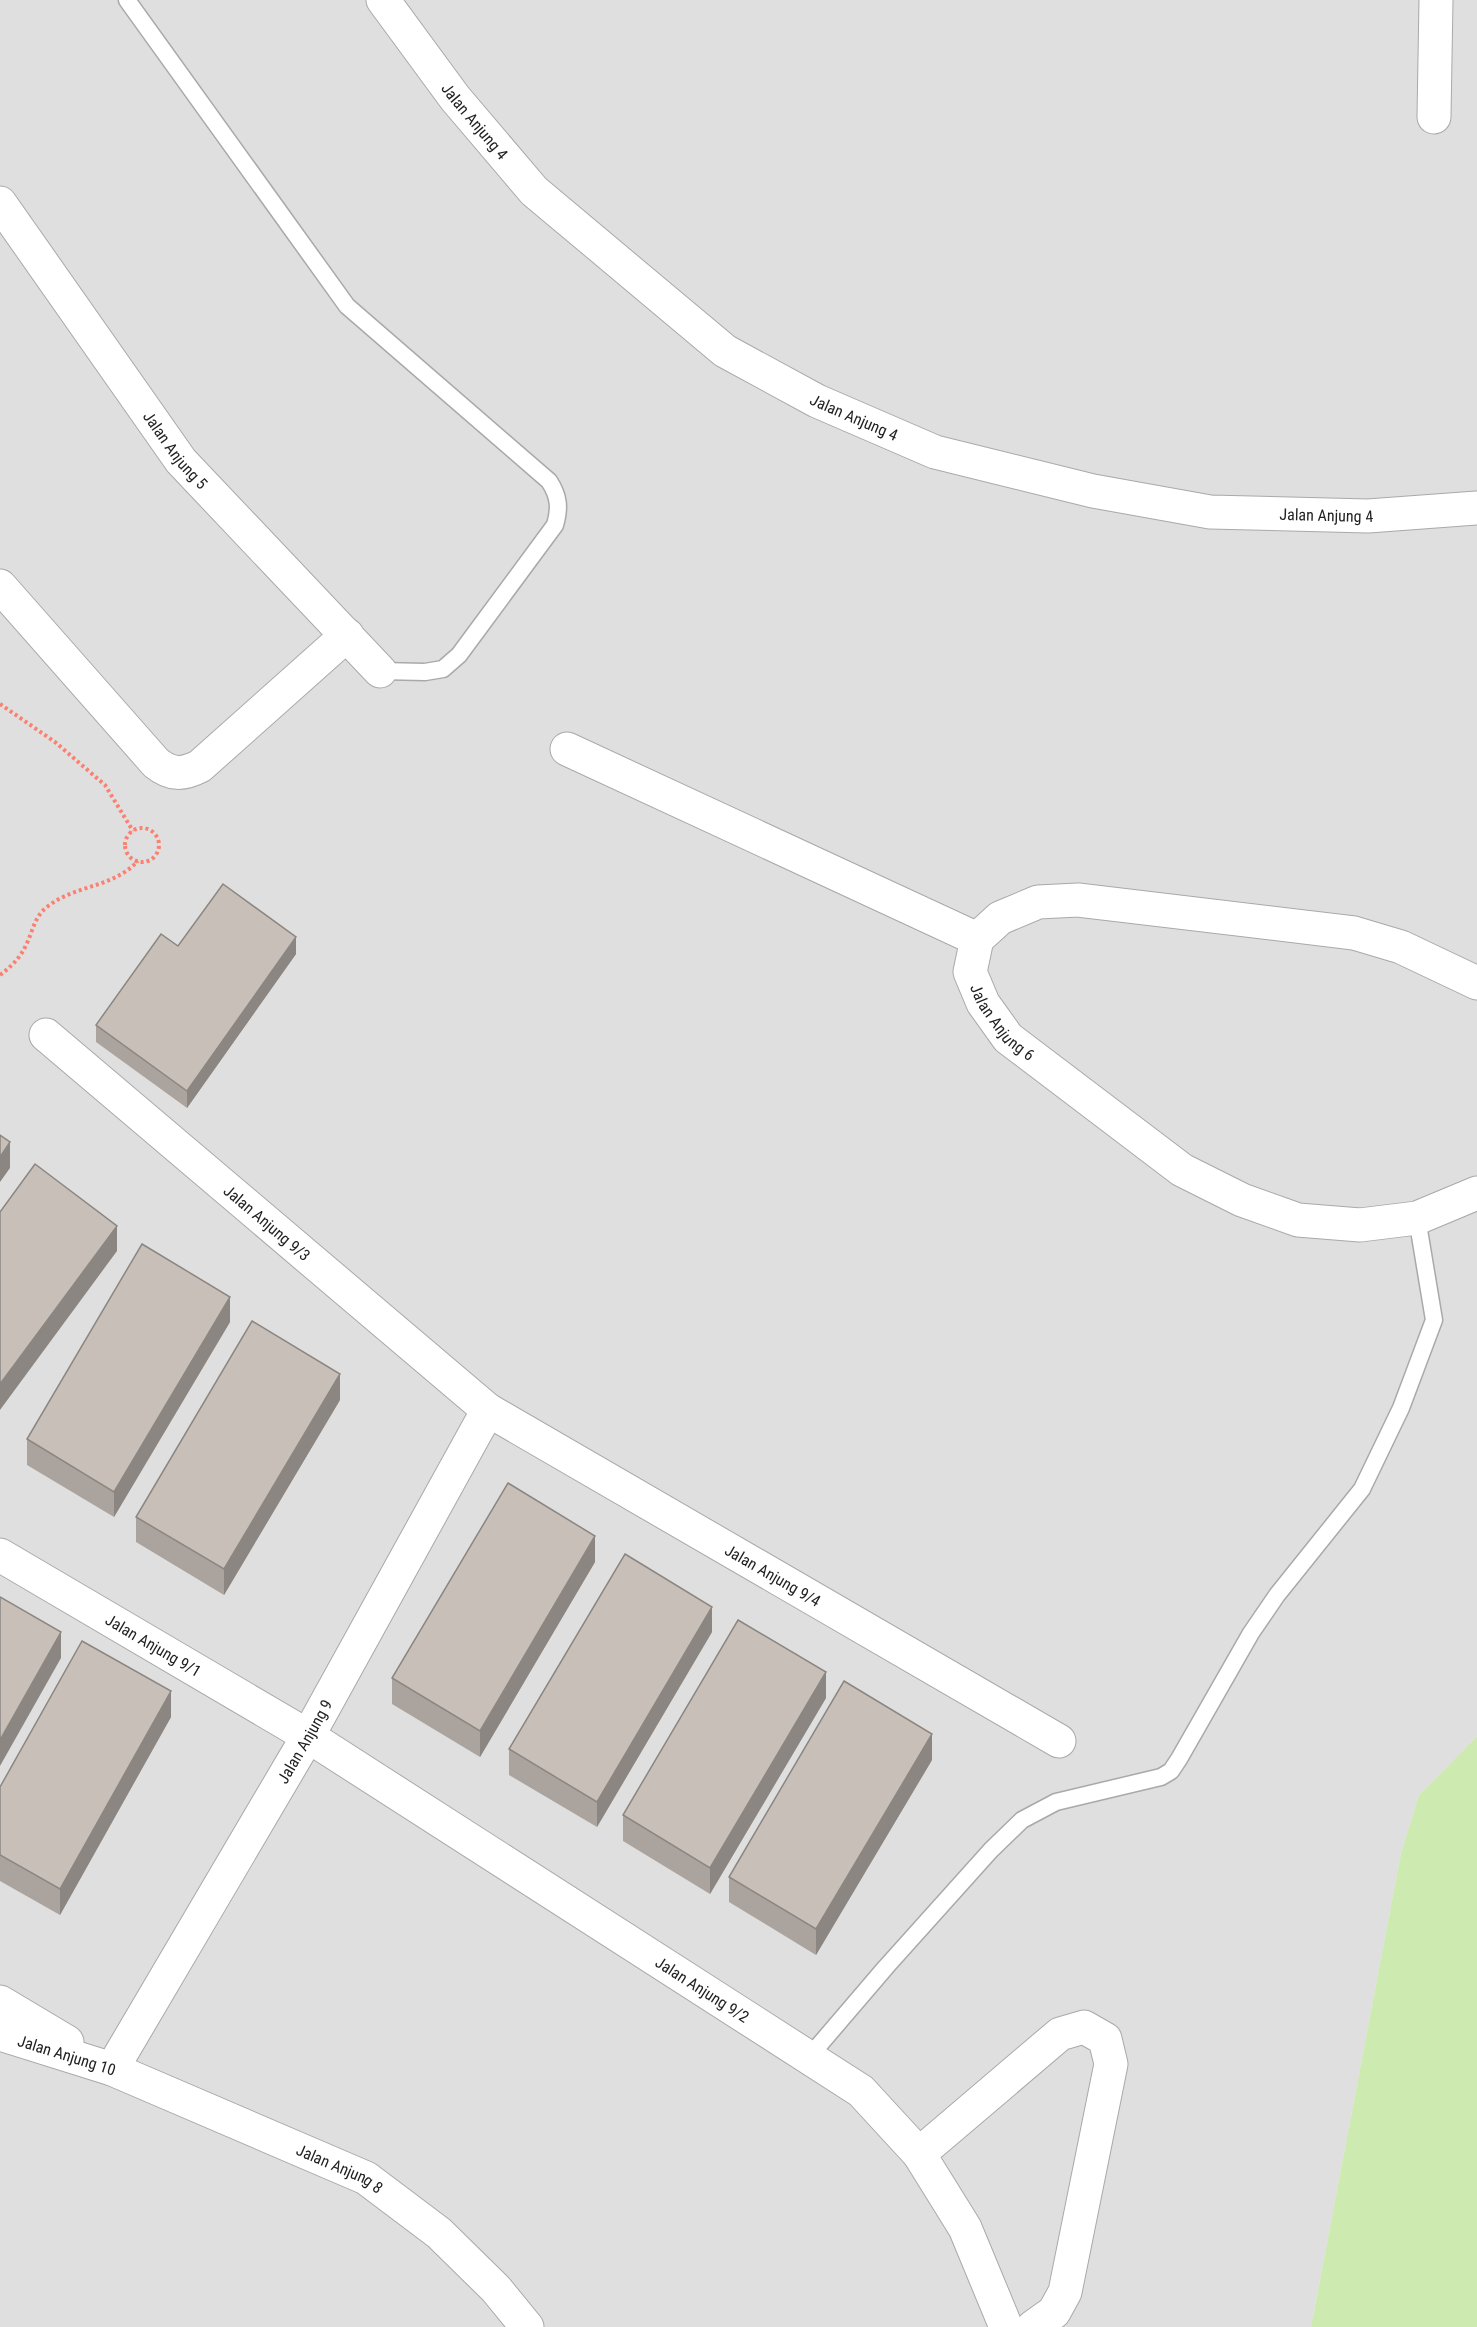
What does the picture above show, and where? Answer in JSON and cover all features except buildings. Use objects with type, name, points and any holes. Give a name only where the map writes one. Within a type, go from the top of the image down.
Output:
[{"type":"street","name":"Jalan Anjung 4","points":[[383,0],[456,98],[534,191],[725,351],[818,401],[935,452],[1093,491],[1210,512],[1368,516],[1477,508]]},
{"type":"street","points":[[1434,117],[1436,0]]},
{"type":"street","name":"Jalan Anjung 5","points":[[0,203],[181,460],[380,671]]},
{"type":"street","points":[[0,586],[156,763],[165,771],[178,774],[200,766],[347,635]]},
{"type":"street","points":[[567,749],[977,939],[1000,918],[1038,902],[1078,900],[1354,933],[1401,947],[1477,982]]},
{"type":"street","name":"Jalan Anjung 6","points":[[977,939],[970,972],[983,1003],[1008,1038],[1182,1170],[1242,1200],[1298,1220],[1360,1225],[1417,1218],[1477,1193]]},
{"type":"street","name":"Jalan Anjung 9/3","points":[[46,1035],[488,1410]]},
{"type":"street","name":"Jalan Anjung 9","points":[[112,2069],[308,1736],[488,1410]]},
{"type":"street","name":"Jalan Anjung 9/4","points":[[488,1410],[1059,1741]]},
{"type":"street","name":"Jalan Anjung 9/1","points":[[0,1555],[308,1736]]},
{"type":"street","name":"Jalan Anjung 9/2","points":[[308,1736],[861,2091],[920,2154],[964,2228],[1006,2327]]},
{"type":"street","name":"Jalan Anjung 10","points":[[0,2002],[112,2069]]},
{"type":"street","points":[[920,2154],[1060,2034],[1084,2027],[1105,2039],[1110,2064],[1065,2292],[1054,2312],[1033,2327]]},
{"type":"street","name":"Jalan Anjung 10","points":[[0,2034],[112,2069]]},
{"type":"street","name":"Jalan Anjung 8","points":[[112,2069],[366,2178],[439,2233],[496,2289],[527,2327]]},
{"type":"lane","points":[[126,0],[346,306],[549,481],[557,492],[560,511],[555,525],[459,654],[443,669],[425,672],[380,671]]},
{"type":"lane","points":[[809,2057],[886,1967],[1022,1820],[1056,1802],[1161,1778],[1175,1765],[1270,1605],[1362,1489],[1401,1407],[1434,1320],[1417,1218]]},
{"type":"path","points":[[0,704],[55,742],[105,785],[133,831]]},
{"type":"path","points":[[149,829],[159,842],[158,852],[154,857],[144,862],[138,861],[126,850],[126,839],[133,831],[149,829]]},
{"type":"path","points":[[0,975],[14,965],[27,944],[33,924],[46,907],[85,888],[115,880],[126,874],[138,861]]},
{"type":"shaded area","points":[[0,0],[1477,0],[1477,1736],[1419,1795],[1401,1853],[1311,2327],[0,2327]]},
{"type":"green space","points":[[1477,1736],[1477,2327],[1311,2327],[1401,1853],[1419,1795]]}]
